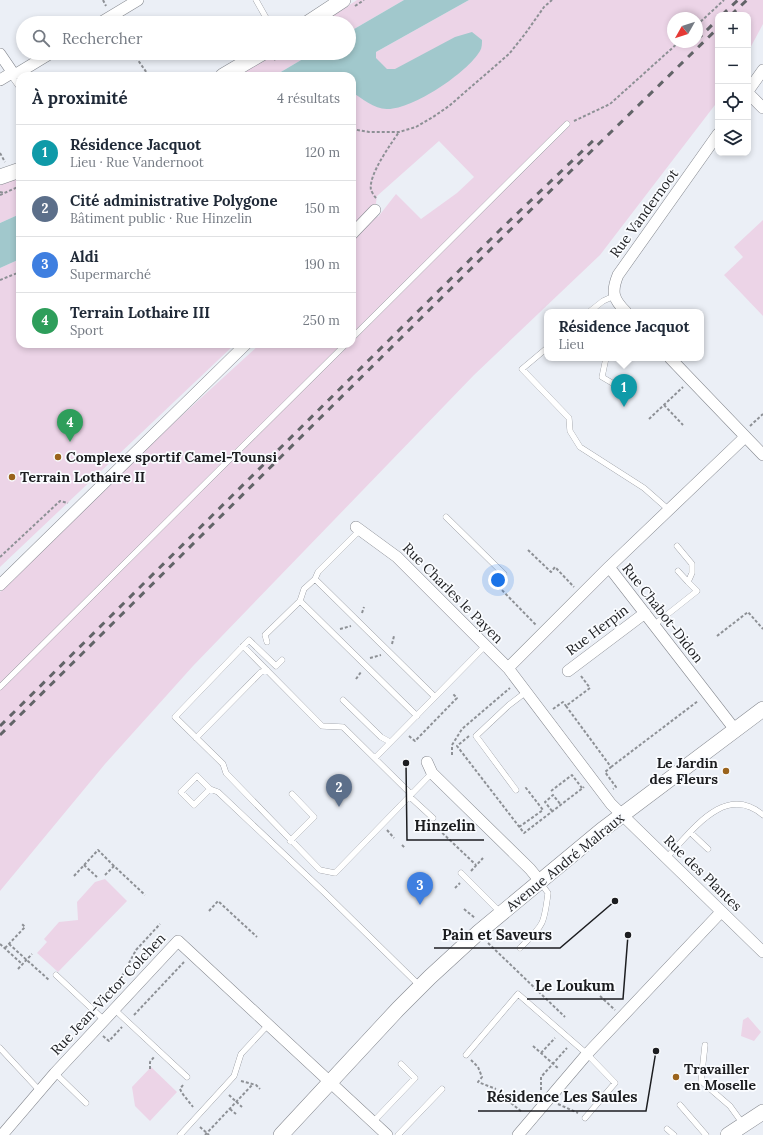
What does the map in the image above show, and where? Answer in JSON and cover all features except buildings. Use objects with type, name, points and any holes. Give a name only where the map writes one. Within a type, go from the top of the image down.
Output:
[{"type":"main road","points":[[319,16],[343,0]]},
{"type":"main road","points":[[230,72],[250,60]]},
{"type":"main road","points":[[0,177],[16,171]]},
{"type":"main road","name":"Avenue André Malraux","points":[[281,1135],[421,986],[479,932],[539,880],[763,709]]},
{"type":"main road","points":[[728,1135],[763,1112]]},
{"type":"street","points":[[112,16],[138,0]]},
{"type":"street","points":[[0,54],[7,76]]},
{"type":"street","points":[[20,72],[39,60]]},
{"type":"street","points":[[751,88],[763,70]]},
{"type":"street","points":[[751,95],[763,108]]},
{"type":"street","name":"Rue Vandernoot","points":[[614,296],[613,286],[618,275],[715,138]]},
{"type":"street","points":[[356,230],[375,210]]},
{"type":"street","points":[[614,296],[624,309]]},
{"type":"street","points":[[0,585],[242,348]]},
{"type":"street","points":[[673,361],[763,455]]},
{"type":"street","name":"Rue Chabot-Didon","points":[[736,731],[609,567],[744,435]]},
{"type":"street","name":"Rue Charles le Payen","points":[[358,529],[397,557],[508,668],[611,804],[622,816]]},
{"type":"street","points":[[508,668],[609,567]]},
{"type":"street","name":"Rue Herpin","points":[[571,669],[645,613]]},
{"type":"street","points":[[427,762],[432,773],[530,869],[539,880]]},
{"type":"street","name":"Rue des Plantes","points":[[622,816],[763,952]]},
{"type":"street","points":[[518,1135],[621,1016],[721,912]]},
{"type":"street","name":"Rue Jean-Victor Colchen","points":[[2,1135],[39,1090],[178,941],[387,1135]]},
{"type":"lane","points":[[256,0],[265,16]]},
{"type":"lane","points":[[7,76],[16,84]]},
{"type":"lane","points":[[356,334],[567,124]]},
{"type":"lane","points":[[594,309],[603,301],[614,296]]},
{"type":"lane","points":[[0,687],[342,348]]},
{"type":"lane","points":[[544,351],[522,370],[569,418],[570,431],[580,447],[644,488],[669,510]]},
{"type":"lane","points":[[605,361],[602,377],[619,387]]},
{"type":"lane","points":[[446,517],[504,574]]},
{"type":"lane","points":[[267,642],[265,635],[300,601],[304,590],[315,580],[318,572],[358,529]]},
{"type":"lane","points":[[677,546],[692,564],[692,573],[688,582]]},
{"type":"lane","points":[[654,625],[697,591],[678,571]]},
{"type":"lane","points":[[315,580],[435,697]]},
{"type":"lane","points":[[300,601],[417,716]]},
{"type":"lane","points":[[282,660],[276,666],[249,640],[174,717],[223,764],[226,773],[280,828],[290,841],[320,870],[335,872],[432,773]]},
{"type":"lane","points":[[243,646],[322,726],[343,727],[375,758],[431,819]]},
{"type":"lane","points":[[375,758],[485,646]]},
{"type":"lane","points":[[196,738],[261,672],[267,670]]},
{"type":"lane","points":[[516,790],[476,736],[509,705],[526,692]]},
{"type":"lane","points":[[343,700],[381,737],[390,742]]},
{"type":"lane","points":[[210,789],[194,806],[181,792],[197,776],[210,789],[218,792],[421,986]]},
{"type":"lane","points":[[290,841],[314,817],[292,794]]},
{"type":"lane","points":[[666,858],[709,815],[719,808],[731,804],[745,804],[763,815]]},
{"type":"lane","points":[[691,832],[708,848]]},
{"type":"lane","points":[[461,873],[501,913]]},
{"type":"lane","points":[[520,948],[541,927],[545,917],[548,893],[539,880]]},
{"type":"lane","points":[[56,975],[91,1009],[100,1025]]},
{"type":"lane","points":[[466,1055],[518,994],[573,1041],[615,1083],[586,1117]]},
{"type":"lane","points":[[114,1009],[187,1077]]},
{"type":"lane","points":[[180,1135],[232,1079],[241,1054],[268,1025]]},
{"type":"lane","points":[[705,1045],[701,1082],[730,1106],[744,1124]]},
{"type":"lane","points":[[0,1048],[39,1090]]},
{"type":"lane","points":[[373,1122],[415,1078],[401,1064]]},
{"type":"lane","points":[[55,1073],[86,1103]]},
{"type":"lane","points":[[398,1135],[442,1089]]},
{"type":"lane","points":[[680,1105],[706,1135]]},
{"type":"lane","points":[[667,1129],[674,1135]]},
{"type":"path","points":[[356,130],[369,132],[399,132],[416,127],[449,106],[515,47],[544,7],[552,0]]},
{"type":"path","points":[[703,19],[724,0]]},
{"type":"path","points":[[567,124],[610,104],[672,48]]},
{"type":"path","points":[[138,60],[146,72]]},
{"type":"path","points":[[375,210],[378,205],[371,189],[372,182],[381,161],[399,132]]},
{"type":"path","points":[[0,195],[16,188]]},
{"type":"path","points":[[0,192],[4,194]]},
{"type":"path","points":[[0,280],[16,274]]},
{"type":"path","points":[[649,419],[691,380]]},
{"type":"path","points":[[664,405],[683,425]]},
{"type":"path","points":[[744,435],[763,414]]},
{"type":"path","points":[[0,557],[60,501],[70,503],[76,510]]},
{"type":"path","points":[[528,550],[551,572],[555,568],[582,595]]},
{"type":"path","points":[[495,583],[543,633]]},
{"type":"path","points":[[717,636],[748,612],[763,629]]},
{"type":"path","points":[[356,679],[360,675],[365,660],[386,654],[394,636]]},
{"type":"path","points":[[566,706],[590,688],[571,669]]},
{"type":"path","points":[[452,755],[452,745],[462,729],[518,681]]},
{"type":"path","points":[[403,730],[415,741],[457,698],[445,686]]},
{"type":"path","points":[[611,804],[618,798],[610,792],[616,787],[605,772],[708,694]]},
{"type":"path","points":[[544,716],[563,702],[612,767]]},
{"type":"path","points":[[551,791],[572,775],[582,788]]},
{"type":"path","points":[[516,790],[514,793],[516,796],[526,788],[543,810],[520,827]]},
{"type":"path","points":[[552,811],[545,802],[553,795],[560,805]]},
{"type":"path","points":[[431,819],[476,865]]},
{"type":"path","points":[[402,845],[405,848]]},
{"type":"path","points":[[74,876],[98,850],[145,894]]},
{"type":"path","points":[[84,865],[97,877]]},
{"type":"path","points":[[105,875],[114,866]]},
{"type":"path","points":[[209,911],[218,901],[256,937]]},
{"type":"path","points":[[5,948],[25,927],[21,923]]},
{"type":"path","points":[[91,1009],[121,978],[136,950],[160,924]]},
{"type":"path","points":[[479,932],[565,1017]]},
{"type":"path","points":[[0,944],[22,964]]},
{"type":"path","points":[[9,944],[53,985]]},
{"type":"path","points":[[100,1025],[109,1041],[192,953]]},
{"type":"path","points":[[18,969],[32,954]]},
{"type":"path","points":[[600,996],[621,1016]]},
{"type":"path","points":[[541,1053],[560,1031]]},
{"type":"path","points":[[573,1041],[541,1077],[541,1091],[565,1108],[586,1117]]},
{"type":"path","points":[[533,1046],[568,1077]]},
{"type":"path","points":[[150,1069],[150,1062],[160,1051]]},
{"type":"path","points":[[466,1055],[481,1072],[482,1077],[478,1082],[496,1089]]},
{"type":"path","points":[[187,1077],[180,1089],[200,1113]]},
{"type":"path","points":[[232,1079],[252,1084],[260,1089]]},
{"type":"path","points":[[193,1121],[207,1134],[252,1084]]},
{"type":"path","points":[[223,1089],[242,1107]]},
{"type":"path","points":[[511,1103],[531,1120]]},
{"type":"path","points":[[230,1109],[236,1114]]},
{"type":"shaded area","points":[[357,0],[404,0],[356,28],[356,16],[333,16]]},
{"type":"shaded area","points":[[469,0],[763,0],[763,24],[751,46],[751,12],[715,12],[715,105],[600,255],[474,375],[193,666],[105,764],[0,891],[0,592],[156,439],[256,348],[356,348],[356,239],[373,212],[356,223],[356,72],[376,52]],"holes":[[[439,141],[474,177],[457,193],[421,219],[396,194],[378,217],[373,211],[375,210],[377,196]]]},
{"type":"shaded area","points":[[264,60],[301,60],[281,72],[245,72]]},
{"type":"shaded area","points":[[16,179],[16,216],[0,223],[0,185]]},
{"type":"shaded area","points":[[763,220],[763,316],[724,275],[743,257],[734,247]]},
{"type":"shaded area","name":"Complexe sportif Camel-Tounsi","points":[[16,261],[16,348],[231,348],[0,567],[0,268]]},
{"type":"shaded area","points":[[105,879],[127,901],[58,972],[37,953],[47,942],[44,939],[59,922],[78,920],[77,902],[95,882]]},
{"type":"shaded area","points":[[748,1017],[761,1032],[754,1041],[741,1036],[743,1020]]},
{"type":"shaded area","points":[[151,1067],[177,1092],[150,1121],[135,1106],[132,1087]]},
{"type":"water","points":[[404,0],[469,0],[376,52],[376,58],[387,69],[395,69],[455,37],[472,32],[482,40],[482,47],[473,60],[452,79],[411,103],[388,109],[379,108],[356,95],[356,72],[281,72],[301,60],[356,60],[356,28]]},
{"type":"water","points":[[16,216],[16,261],[0,268],[0,223]]},
{"type":"railway","points":[[725,12],[738,0]]},
{"type":"railway","points":[[734,12],[747,0]]},
{"type":"railway","points":[[703,34],[715,22]]},
{"type":"railway","points":[[0,735],[506,234],[715,31]]},
{"type":"railway","points":[[0,726],[501,229],[596,138]]},
{"type":"place","name":"Résidence Jacquot","points":[[624,407]]},
{"type":"place","name":"Terrain Lothaire III","points":[[70,442]]},
{"type":"place","name":"Complexe sportif Camel-Tounsi","points":[[58,457]]},
{"type":"place","name":"Terrain Lothaire II","points":[[12,477]]},
{"type":"place","name":"Hinzelin","points":[[406,763]]},
{"type":"place","name":"Le Jardin des Fleurs","points":[[726,771]]},
{"type":"place","name":"Cité administrative Polygone","points":[[339,807]]},
{"type":"place","name":"Pain et Saveurs","points":[[615,901]]},
{"type":"place","name":"Aldi","points":[[420,905]]},
{"type":"place","name":"Le Loukum","points":[[628,935]]},
{"type":"place","name":"Résidence Les Saules","points":[[656,1051]]},
{"type":"place","name":"Travailler en Moselle","points":[[676,1077]]}]
